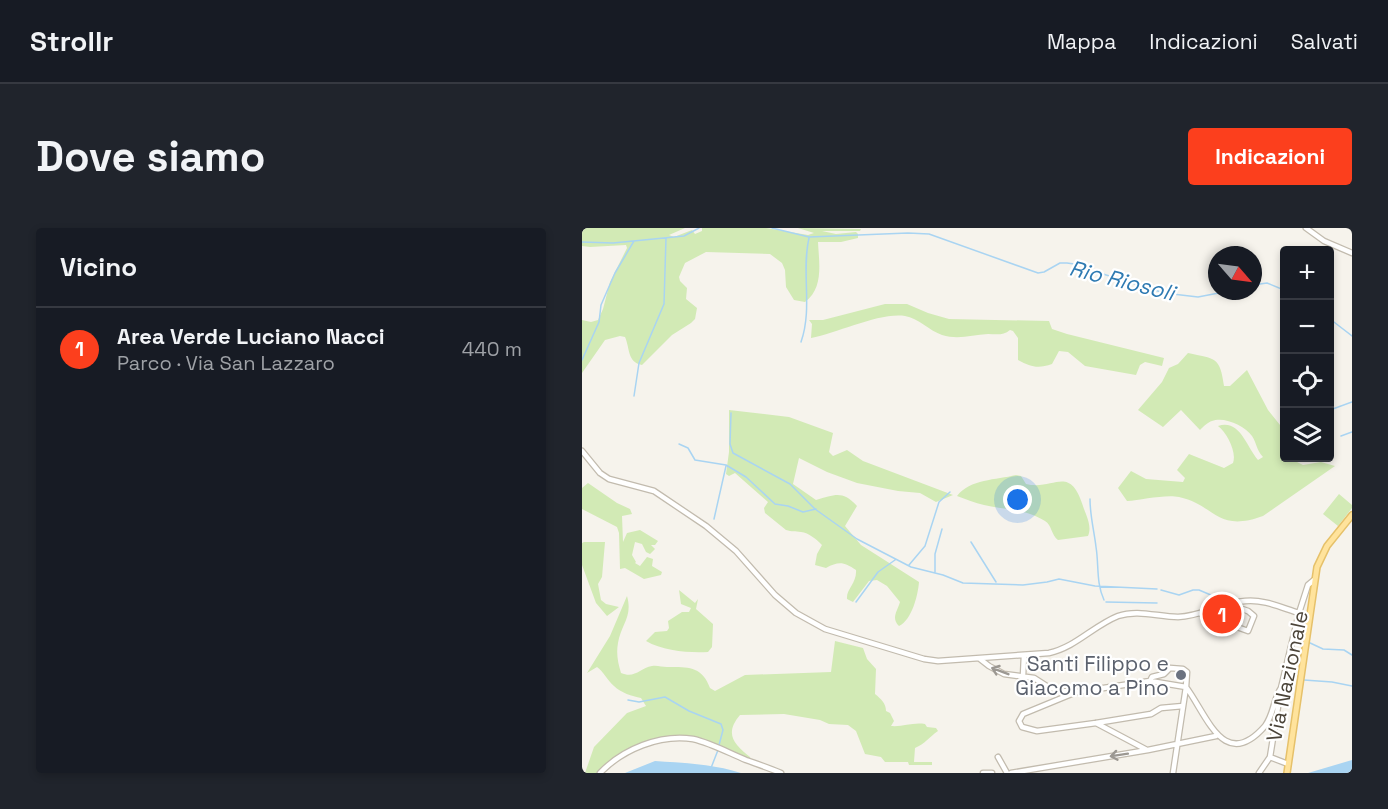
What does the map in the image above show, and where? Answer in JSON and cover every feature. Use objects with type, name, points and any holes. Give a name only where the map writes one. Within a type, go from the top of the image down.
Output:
[{"type":"main road","points":[[1287,768],[1317,567],[1324,552],[1352,515]]},
{"type":"street","points":[[1306,228],[1324,241],[1352,253]]},
{"type":"street","points":[[582,451],[600,473],[609,479],[654,491],[706,525],[736,551],[775,595],[811,623],[825,630],[924,659],[938,661],[980,659],[1060,650],[1108,620],[1139,612],[1176,617],[1201,614],[1240,602],[1266,603],[1299,613]]},
{"type":"street","name":"Via Nazionale","points":[[1259,773],[1270,757],[1281,688],[1299,613],[1308,585],[1314,580]]},
{"type":"street","points":[[1201,614],[1248,631],[1254,616],[1239,608],[1240,602]]},
{"type":"street","points":[[1023,676],[1024,655]]},
{"type":"street","points":[[980,659],[1004,674],[1034,678],[1054,689],[1077,692]]},
{"type":"street","points":[[1150,681],[1152,677],[1164,674],[1170,668],[1183,669],[1186,672],[1186,687],[1173,773]]},
{"type":"street","points":[[1183,706],[1161,708],[1151,714],[1037,730],[1022,727],[1020,721],[1023,714],[1077,692],[1150,681],[1186,687]]},
{"type":"street","points":[[1186,687],[1216,736],[1226,746],[1232,748],[1252,739],[1265,726],[1271,717],[1277,694],[1281,688]]},
{"type":"street","points":[[1096,723],[1148,750]]},
{"type":"street","points":[[998,757],[1009,773],[1148,750],[1216,736]]},
{"type":"street","points":[[600,773],[620,756],[650,743],[682,738],[718,748],[781,773]]},
{"type":"street","points":[[1270,757],[1287,768]]},
{"type":"street","points":[[983,773],[993,773]]},
{"type":"green space","points":[[582,228],[685,228],[669,235],[674,237],[692,230],[695,234],[702,231],[702,228],[766,228],[808,235],[814,233],[798,228],[861,229],[860,231],[822,231],[836,234],[856,232],[858,238],[841,242],[818,242],[818,282],[815,290],[805,302],[794,300],[786,287],[785,270],[782,263],[770,254],[706,252],[685,263],[679,277],[687,288],[686,299],[697,308],[695,319],[691,323],[672,335],[642,365],[631,358],[625,337],[605,340],[582,373],[582,320],[591,322],[598,320],[610,282],[627,248],[626,245],[582,246]]},
{"type":"green space","points":[[885,304],[907,304],[949,319],[1049,321],[1052,329],[1067,334],[1164,358],[1162,366],[1145,362],[1140,365],[1136,375],[1085,366],[1068,352],[1059,351],[1052,364],[1035,366],[1018,360],[1018,338],[1013,331],[999,334],[948,336],[937,333],[915,319],[905,316],[871,320],[811,338],[812,324],[809,320],[823,320]]},
{"type":"green space","points":[[1188,353],[1215,360],[1224,386],[1230,386],[1247,370],[1268,410],[1280,425],[1280,462],[1297,462],[1303,465],[1321,462],[1335,466],[1263,516],[1247,520],[1226,520],[1191,501],[1174,496],[1127,501],[1118,488],[1131,471],[1146,479],[1183,482],[1185,478],[1177,470],[1189,454],[1224,468],[1233,463],[1234,454],[1230,443],[1218,426],[1232,426],[1242,435],[1258,460],[1263,457],[1252,436],[1234,423],[1217,420],[1209,422],[1200,430],[1181,410],[1163,427],[1138,410],[1162,382],[1169,368],[1178,364]]},
{"type":"green space","points":[[729,410],[789,417],[833,433],[829,452],[833,456],[847,450],[863,461],[953,495],[936,502],[920,493],[857,483],[799,458],[793,484],[816,500],[838,495],[852,501],[857,506],[845,526],[861,545],[919,582],[913,607],[904,623],[899,626],[895,620],[900,602],[887,586],[877,580],[869,581],[853,602],[847,599],[856,570],[841,563],[826,568],[815,565],[822,545],[807,534],[786,530],[765,513],[764,508],[768,502],[735,473],[729,476],[726,474],[729,452]]},
{"type":"green space","points":[[1021,476],[1026,484],[1036,485],[1061,481],[1073,486],[1088,519],[1088,536],[1058,540],[1047,523],[1038,517],[957,496],[962,490],[976,483]]},
{"type":"green space","points":[[588,483],[630,509],[632,514],[622,516],[623,542],[627,533],[640,530],[658,541],[655,545],[651,545],[655,549],[650,554],[646,552],[642,544],[635,542],[632,555],[635,563],[640,566],[647,557],[653,559],[652,566],[662,572],[661,575],[644,579],[625,568],[620,569],[617,527],[582,509],[582,488]]},
{"type":"green space","points":[[1339,494],[1352,505],[1352,508],[1338,526],[1323,514]]},
{"type":"green space","points":[[605,542],[602,577],[598,584],[601,600],[606,604],[619,607],[607,616],[596,603],[582,565],[582,543]]},
{"type":"green space","points":[[679,590],[695,603],[698,599],[696,609],[713,624],[712,647],[708,652],[676,651],[646,641],[655,632],[667,631],[668,621],[682,612],[689,612],[691,608],[681,604]]},
{"type":"green space","points":[[627,596],[629,610],[617,647],[621,673],[630,675],[654,666],[688,668],[703,675],[710,688],[715,691],[745,675],[831,672],[835,641],[863,648],[867,659],[876,669],[875,694],[884,703],[886,711],[890,713],[894,721],[891,726],[925,724],[938,731],[915,748],[914,762],[932,762],[932,765],[885,762],[881,757],[865,754],[856,731],[848,725],[829,724],[820,720],[784,714],[740,715],[733,728],[733,738],[751,760],[702,739],[673,736],[648,740],[615,757],[597,773],[585,773],[594,747],[627,713],[646,706],[641,698],[617,688],[597,667],[587,673],[610,636]]},
{"type":"green space","points":[[1235,606],[1232,621],[1219,616],[1217,619],[1209,615],[1211,613]]},
{"type":"water","points":[[1352,760],[1352,773],[1308,773]]},
{"type":"water","points":[[655,761],[688,763],[741,773],[625,773]]},
{"type":"waterway","name":"Rio Riosoli","points":[[582,242],[613,243],[684,236],[699,228]]},
{"type":"waterway","name":"Rio Riosoli","points":[[772,228],[809,237],[929,234],[1038,273],[1060,263],[1067,263],[1074,264],[1087,273],[1103,274],[1164,293],[1198,297],[1208,295]]},
{"type":"waterway","points":[[634,396],[639,363],[664,304],[666,238]]},
{"type":"waterway","points":[[801,342],[806,316],[806,264],[809,238]]},
{"type":"waterway","points":[[582,360],[599,322],[601,305],[615,273],[634,241]]},
{"type":"waterway","name":"Rio Riosoli","points":[[1262,284],[1267,283],[1280,288]]},
{"type":"waterway","name":"Rio Riosoli","points":[[1334,322],[1352,336]]},
{"type":"waterway","points":[[1334,409],[1352,402]]},
{"type":"waterway","points":[[731,413],[730,444],[733,453],[790,484],[815,509],[857,539],[911,567],[963,583],[1023,585],[1059,579],[1095,586],[1157,589]]},
{"type":"waterway","points":[[1341,436],[1352,432]]},
{"type":"waterway","points":[[679,444],[688,448],[695,460],[726,465],[746,477],[775,504],[803,512],[816,509]]},
{"type":"waterway","points":[[714,519],[726,466]]},
{"type":"waterway","points":[[909,565],[925,546],[939,502],[950,492]]},
{"type":"waterway","points":[[1090,499],[1099,581],[1104,600]]},
{"type":"waterway","points":[[935,572],[935,554],[942,529]]},
{"type":"waterway","points":[[971,542],[996,582]]},
{"type":"waterway","points":[[856,602],[878,572],[895,560]]},
{"type":"waterway","points":[[1161,590],[1179,595],[1199,590],[1225,601]]},
{"type":"waterway","points":[[1106,602],[1157,603]]},
{"type":"waterway","points":[[1308,642],[1323,649],[1344,650],[1352,655]]},
{"type":"waterway","points":[[1304,680],[1352,686]]},
{"type":"waterway","points":[[628,700],[639,702],[665,697],[689,711],[721,724],[723,730],[719,745]]},
{"type":"waterway","points":[[711,768],[718,750]]},
{"type":"place","name":"Area Verde Luciano Nacci","points":[[1222,614]]},
{"type":"place","name":"Santi Filippo e Giacomo a Pino","points":[[1181,675]]}]
